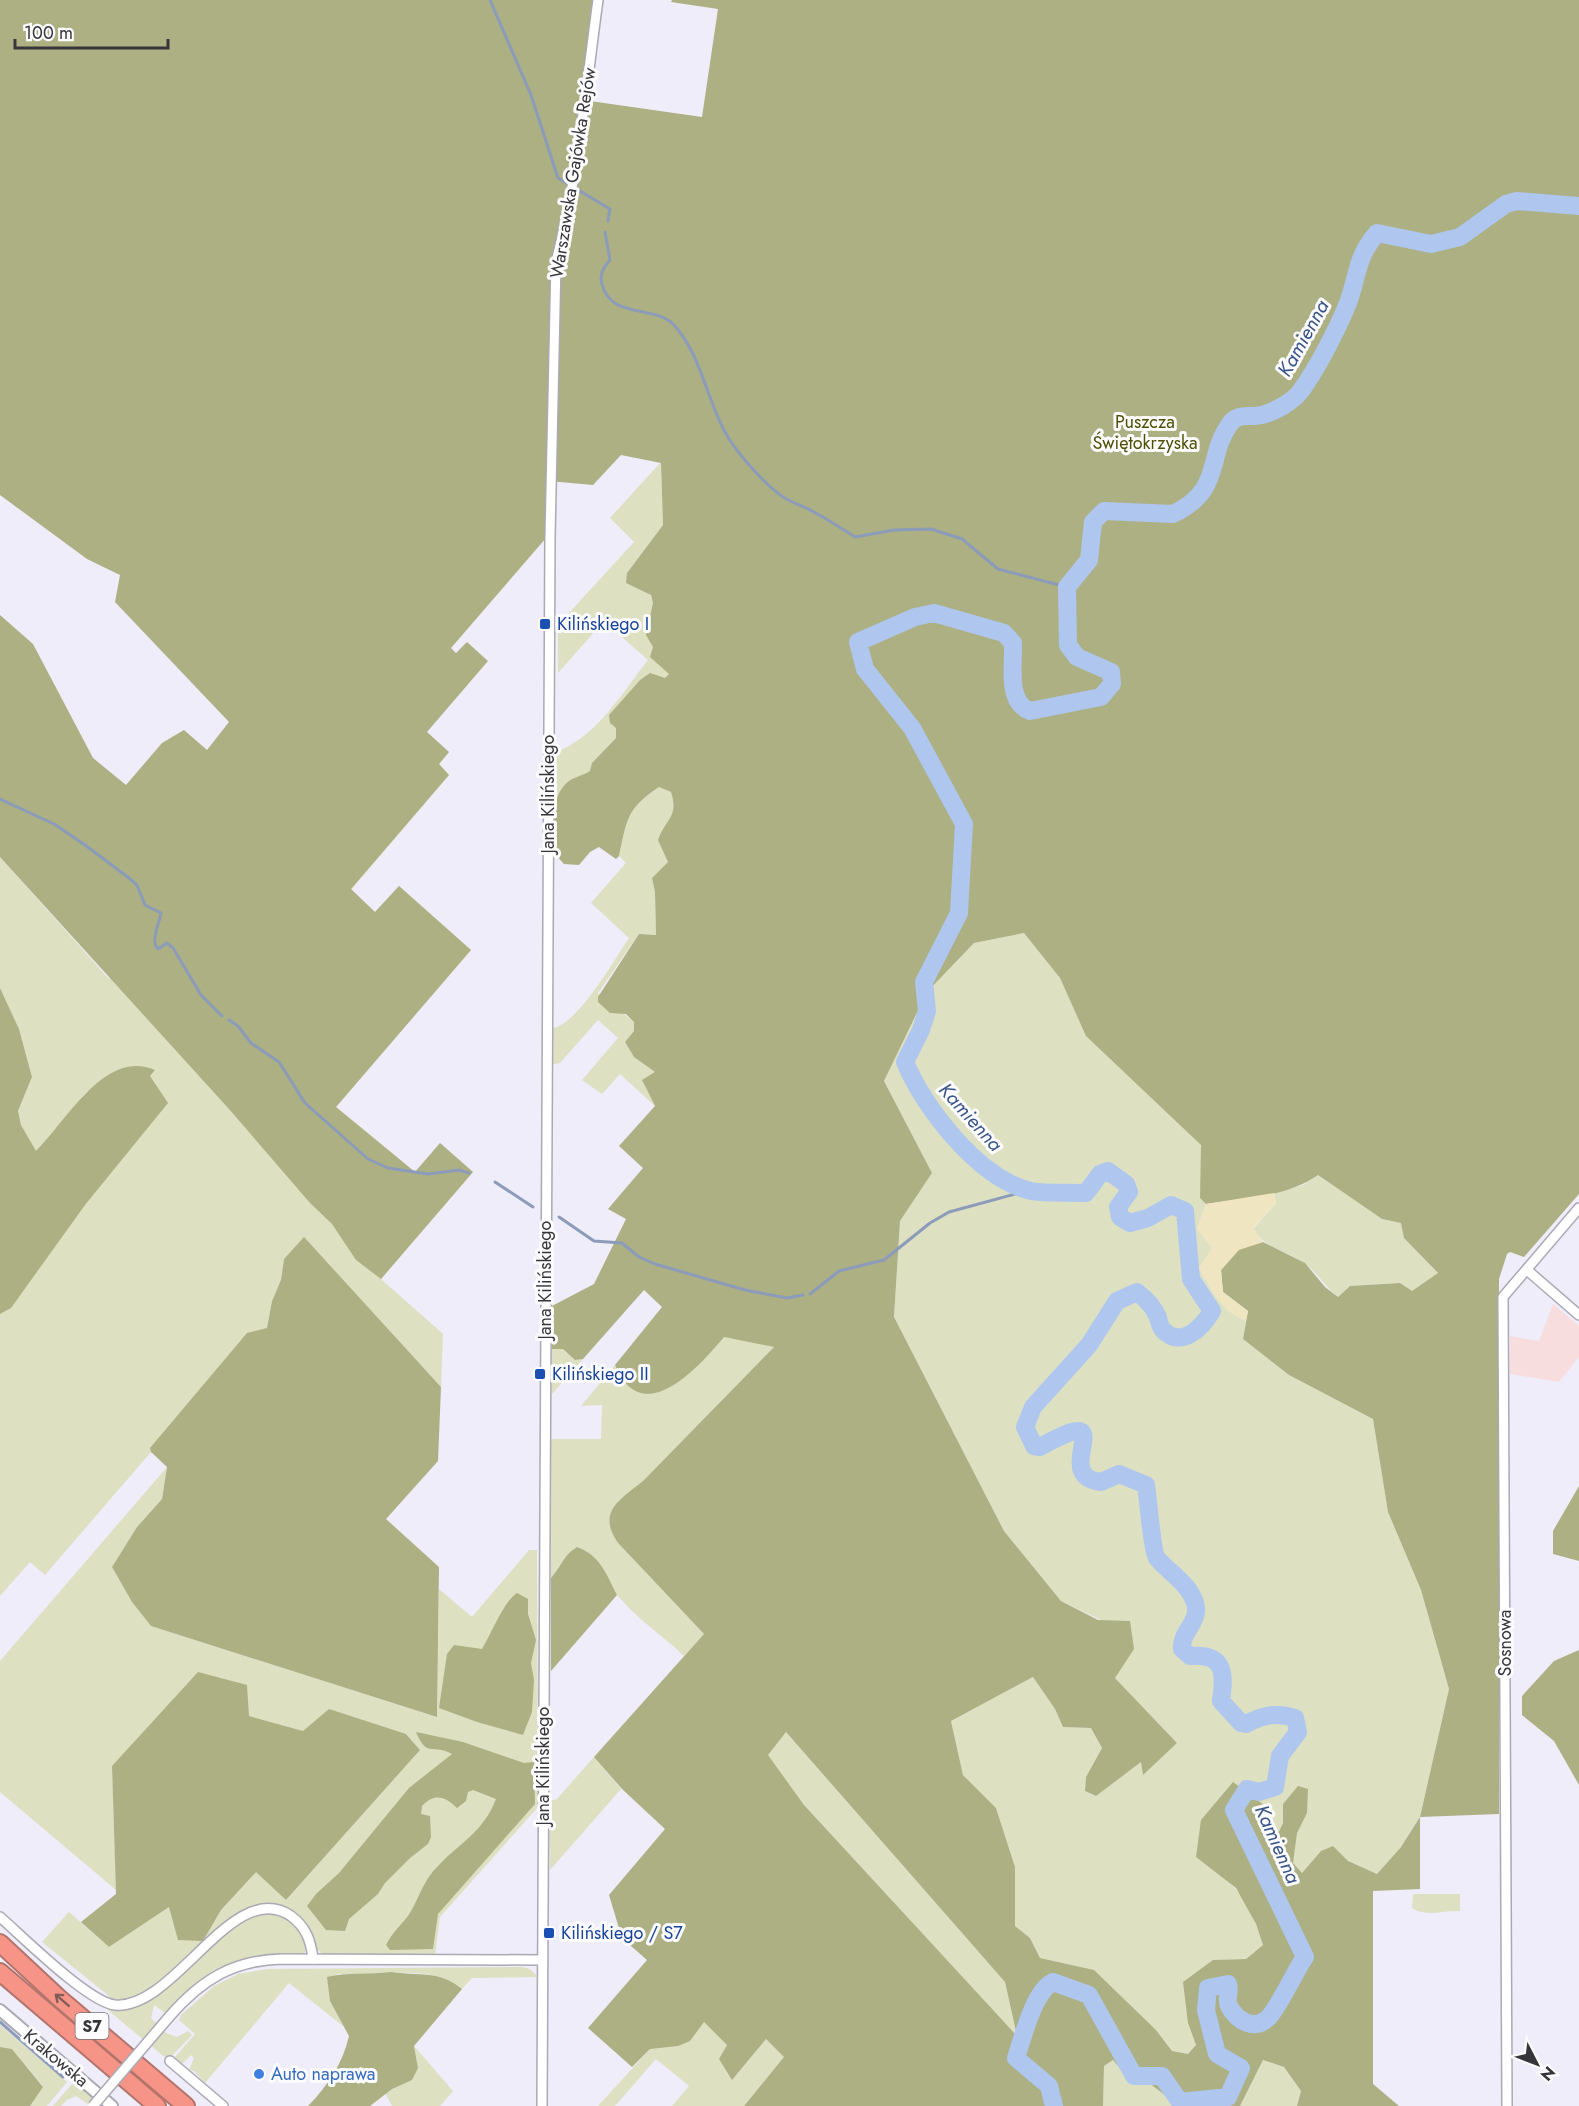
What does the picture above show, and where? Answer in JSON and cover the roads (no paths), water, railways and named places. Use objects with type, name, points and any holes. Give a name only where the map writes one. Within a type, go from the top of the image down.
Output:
[{"type":"highway","name":"S7","points":[[0,1943],[59,1998],[186,2106]]},
{"type":"highway","name":"S7","points":[[0,1972],[157,2106]]},
{"type":"street","name":"Warszawska Gajówka Rejów","points":[[550,526],[556,262],[571,193],[598,0]]},
{"type":"street","name":"Jana Kilińskiego","points":[[542,2106],[550,526]]},
{"type":"street","name":"Sosnowa","points":[[1507,2106],[1503,1297],[1579,1208]]},
{"type":"street","points":[[1527,1270],[1579,1315]]},
{"type":"street","points":[[0,1917],[99,1999],[110,2004],[124,2005],[143,1999],[236,1921],[262,1909],[281,1911],[302,1926],[310,1940],[313,1959]]},
{"type":"street","points":[[93,2106],[169,2017],[200,1985],[233,1966],[265,1960],[313,1959],[542,1960]]},
{"type":"street","name":"Krakowska","points":[[0,2010],[112,2106]]},
{"type":"street","points":[[170,2061],[223,2106]]},
{"type":"waterway","points":[[490,0],[531,95],[558,178],[610,209],[608,221]]},
{"type":"waterway","name":"Kamienna","points":[[1054,2106],[1049,2086],[1016,2058],[1035,2004],[1046,1987],[1053,1982],[1089,1995],[1134,2076],[1162,2076],[1180,2102],[1228,2097],[1241,2068],[1217,2054],[1206,2010],[1208,1988],[1228,1984],[1228,2003],[1232,2011],[1241,2020],[1257,2024],[1263,2022],[1272,2013],[1305,1957],[1234,1810],[1247,1789],[1259,1792],[1275,1787],[1280,1756],[1298,1732],[1295,1718],[1282,1715],[1270,1715],[1246,1724],[1241,1723],[1221,1701],[1223,1682],[1220,1667],[1210,1658],[1190,1656],[1182,1649],[1184,1637],[1195,1616],[1195,1603],[1184,1584],[1157,1558],[1146,1485],[1119,1474],[1101,1482],[1086,1477],[1081,1467],[1083,1435],[1079,1431],[1065,1434],[1040,1447],[1034,1446],[1025,1427],[1033,1407],[1089,1345],[1117,1301],[1137,1292],[1154,1309],[1163,1330],[1177,1338],[1184,1337],[1198,1329],[1212,1311],[1191,1279],[1185,1211],[1171,1205],[1148,1218],[1130,1223],[1120,1217],[1118,1207],[1129,1192],[1126,1184],[1108,1171],[1100,1174],[1086,1193],[1038,1192],[1011,1184],[973,1157],[956,1139],[925,1100],[914,1080],[905,1062],[921,1030],[927,1011],[924,982],[959,913],[964,824],[912,728],[865,669],[858,642],[915,617],[934,613],[1004,633],[1013,643],[1014,691],[1017,700],[1030,711],[1101,697],[1112,684],[1111,672],[1077,657],[1068,645],[1067,587],[1089,560],[1093,522],[1104,511],[1173,514],[1189,505],[1200,495],[1207,484],[1222,438],[1232,421],[1240,417],[1262,415],[1277,409],[1297,396],[1306,383],[1339,324],[1361,259],[1377,233],[1431,244],[1460,237],[1506,204],[1517,201],[1579,206]]},
{"type":"waterway","points":[[605,232],[610,260],[603,271],[601,280],[607,295],[614,303],[656,315],[674,325],[691,349],[718,419],[729,440],[757,474],[783,497],[818,514],[855,537],[894,530],[931,529],[962,539],[998,569],[1067,587]]},
{"type":"waterway","points":[[0,799],[54,824],[137,885],[145,905],[161,913],[155,937],[156,946],[158,949],[167,943],[173,948],[201,995],[222,1016]]},
{"type":"waterway","points":[[229,1020],[238,1026],[251,1043],[279,1062],[305,1103],[368,1159],[388,1168],[428,1174],[459,1170],[469,1173]]},
{"type":"waterway","points":[[495,1182],[533,1207]]},
{"type":"waterway","points":[[810,1294],[839,1271],[884,1260],[930,1223],[949,1212],[1030,1190]]},
{"type":"waterway","points":[[559,1217],[594,1241],[622,1243],[639,1257],[655,1264],[745,1290],[787,1298],[803,1295]]},
{"type":"waterway","points":[[0,2022],[63,2077]]},
{"type":"place","name":"Kilińskiego I","points":[[545,624]]},
{"type":"place","name":"Kilińskiego II","points":[[540,1374]]},
{"type":"place","name":"Kilińskiego / S7","points":[[549,1933]]},
{"type":"place","name":"Auto naprawa","points":[[259,2074]]},
{"type":"park label","name":"Puszcza Świętokrzyska","points":[[1145,432]]}]
